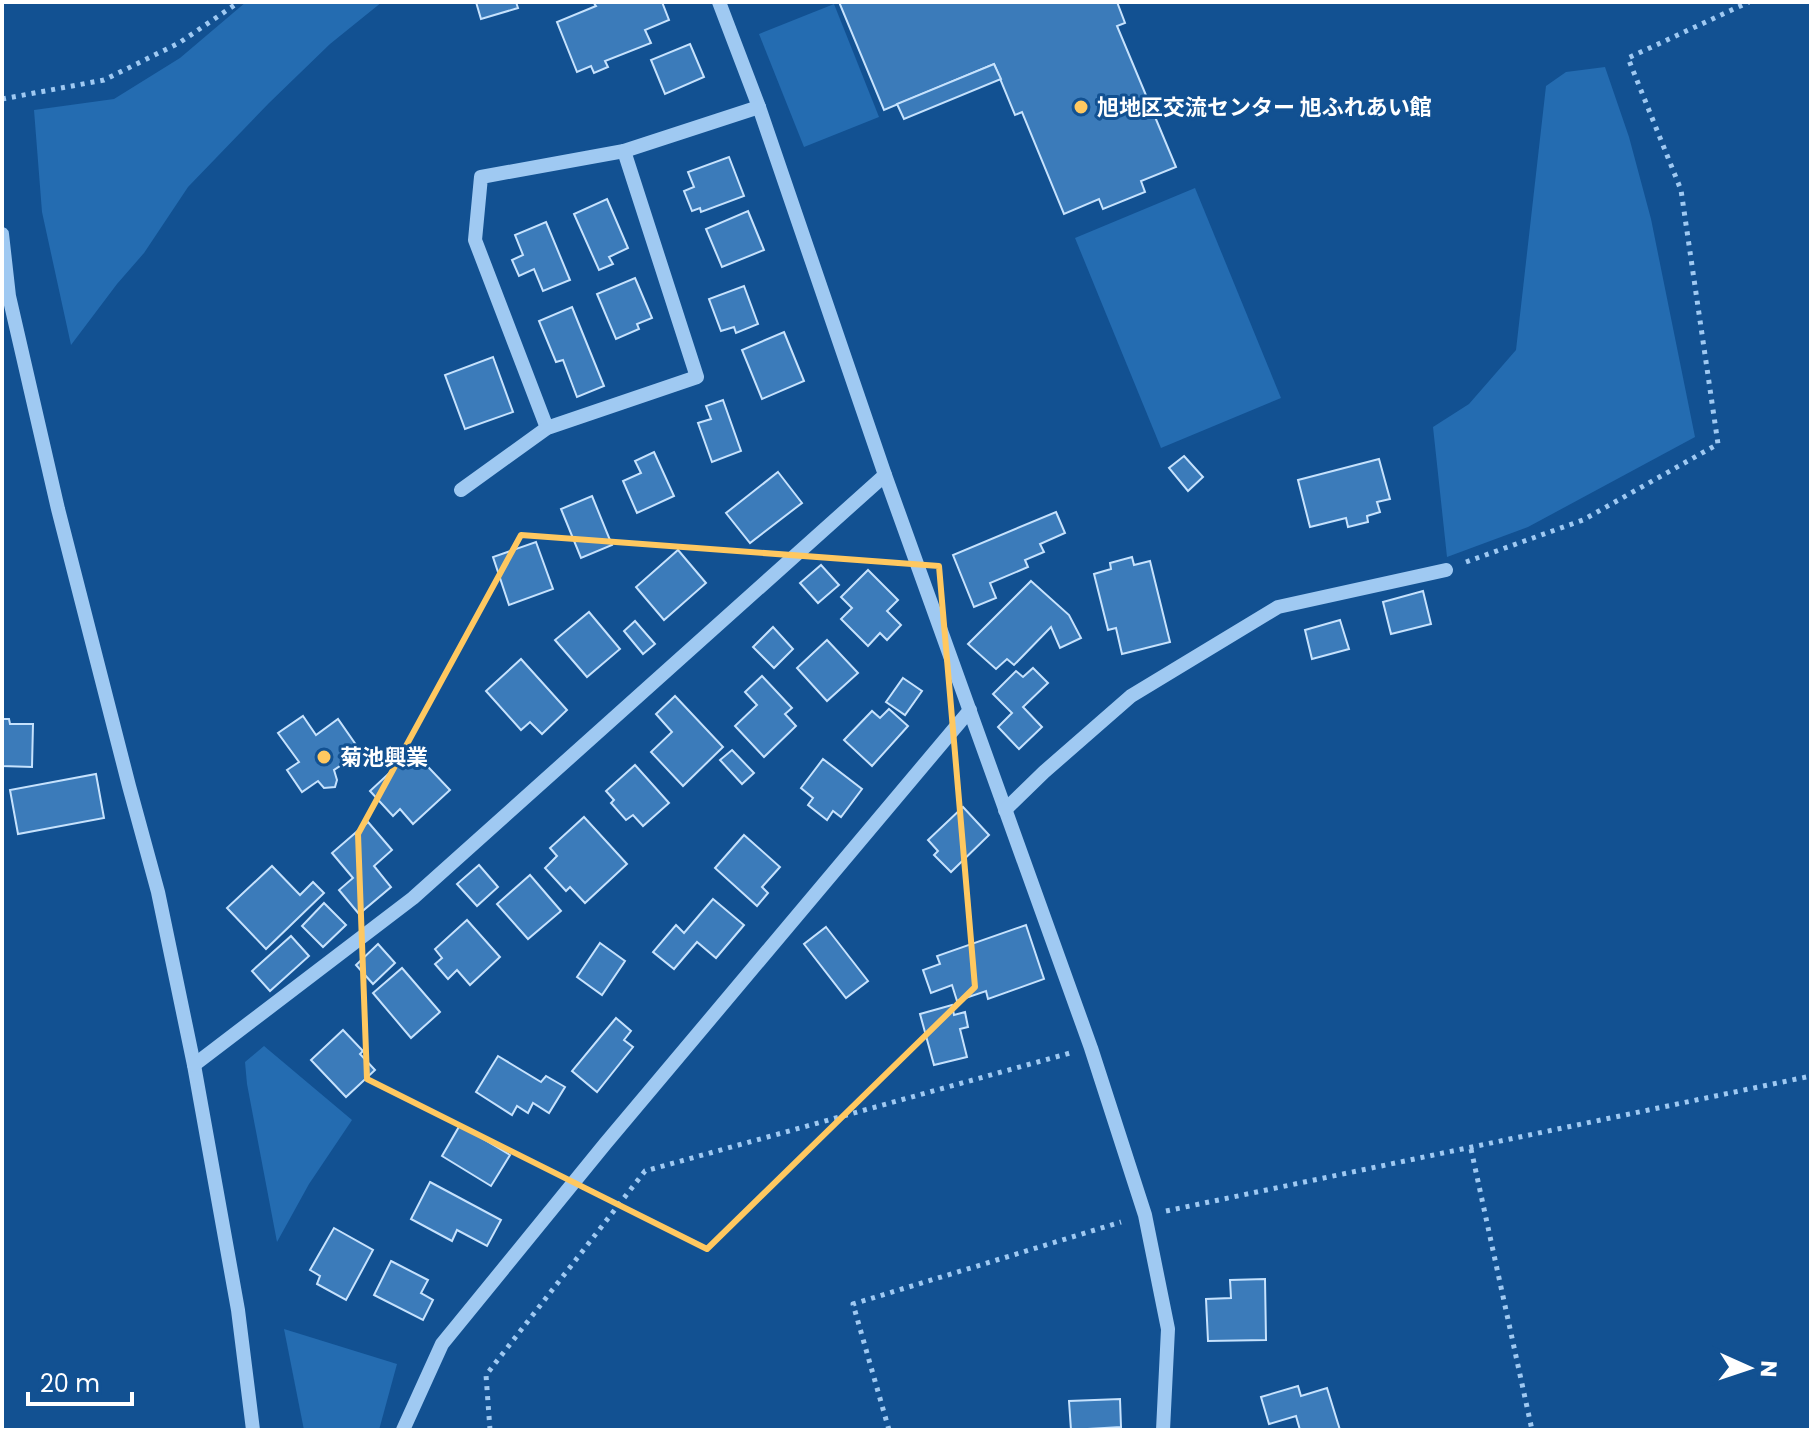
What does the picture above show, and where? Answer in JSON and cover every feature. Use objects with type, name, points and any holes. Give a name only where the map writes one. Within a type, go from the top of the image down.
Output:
[{"type":"street","points":[[719,2],[759,107],[885,475],[1091,1048],[1145,1215],[1168,1329],[1163,1430]]},
{"type":"street","points":[[547,428],[475,240],[481,177],[624,151],[759,107]]},
{"type":"street","points":[[461,490],[547,428],[697,377],[624,151]]},
{"type":"street","points":[[2,234],[9,296],[58,509],[158,892],[194,1065],[238,1310],[253,1430]]},
{"type":"street","points":[[194,1065],[413,898],[885,475]]},
{"type":"street","points":[[1005,810],[1131,696],[1278,607],[1446,570]]},
{"type":"street","points":[[403,1430],[442,1344],[605,1144],[970,710]]},
{"type":"path","points":[[2,99],[104,80],[179,43],[239,2]]},
{"type":"path","points":[[1446,570],[1583,520],[1718,444],[1681,190],[1628,58],[1749,2]]},
{"type":"path","points":[[490,1430],[486,1375],[645,1171],[1091,1048]]},
{"type":"path","points":[[889,1430],[853,1304],[1145,1215],[1811,1076]]},
{"type":"path","points":[[1471,1149],[1532,1430]]},
{"type":"highlighted area","points":[[521,535],[939,566],[975,987],[707,1249],[367,1079],[358,834]]},
{"type":"shaded area","points":[[246,2],[382,2],[330,44],[188,187],[144,253],[71,345],[42,212],[34,110],[114,99],[180,58]]},
{"type":"shaded area","points":[[834,4],[879,117],[804,147],[759,34]]},
{"type":"shaded area","points":[[1605,67],[1629,137],[1651,219],[1695,437],[1528,527],[1447,557],[1433,427],[1469,404],[1516,350],[1546,86],[1566,72]]},
{"type":"shaded area","points":[[1195,188],[1281,398],[1161,448],[1075,238]]},
{"type":"shaded area","points":[[264,1046],[352,1120],[309,1184],[277,1242],[245,1062]]},
{"type":"shaded area","points":[[284,1329],[397,1364],[379,1430],[304,1430]]},
{"type":"building","points":[[476,2],[516,2],[518,8],[481,19]]},
{"type":"building","points":[[593,2],[662,2],[669,20],[645,30],[651,43],[605,61],[608,67],[594,73],[591,66],[577,72],[557,22],[596,6]]},
{"type":"building","name":"旭地区交流センター 旭ふれあい館","points":[[839,2],[1117,2],[1125,23],[1117,26],[1176,167],[1141,181],[1145,192],[1103,209],[1099,199],[1064,214],[1022,112],[1015,115],[994,64],[884,110]]},
{"type":"building","points":[[690,44],[704,77],[665,94],[651,60]]},
{"type":"building","points":[[994,64],[1001,79],[904,119],[897,104]]},
{"type":"building","points":[[729,157],[744,196],[701,212],[700,208],[692,211],[684,191],[694,187],[688,172]]},
{"type":"building","points":[[607,199],[628,248],[609,257],[613,264],[599,270],[574,214]]},
{"type":"building","points":[[748,211],[764,250],[722,267],[706,229]]},
{"type":"building","points":[[546,222],[570,280],[543,291],[534,269],[519,276],[512,260],[523,255],[515,235]]},
{"type":"building","points":[[635,278],[652,318],[637,324],[639,329],[616,339],[597,294]]},
{"type":"building","points":[[744,286],[758,324],[736,333],[734,327],[721,331],[709,299]]},
{"type":"building","points":[[572,307],[604,386],[577,397],[563,360],[556,362],[539,321]]},
{"type":"building","points":[[784,332],[804,381],[762,399],[742,350]]},
{"type":"building","points":[[493,357],[513,412],[465,429],[445,375]]},
{"type":"building","points":[[723,400],[741,451],[712,462],[698,423],[711,419],[706,406]]},
{"type":"building","points":[[654,452],[674,496],[637,513],[623,481],[641,473],[635,461]]},
{"type":"building","points":[[1184,456],[1203,477],[1188,491],[1169,468]]},
{"type":"building","points":[[1379,459],[1390,499],[1377,502],[1380,512],[1367,516],[1368,522],[1348,527],[1346,518],[1310,527],[1298,480]]},
{"type":"building","points":[[778,472],[802,503],[750,543],[726,513]]},
{"type":"building","points":[[592,496],[612,545],[581,558],[561,509]]},
{"type":"building","points":[[1056,512],[1065,533],[1040,544],[1044,552],[1025,560],[1028,567],[990,583],[996,598],[974,607],[953,555]]},
{"type":"building","points":[[536,542],[553,589],[509,605],[493,557]]},
{"type":"building","points":[[678,550],[706,583],[664,620],[636,587]]},
{"type":"building","points":[[1132,557],[1134,565],[1150,561],[1170,642],[1122,654],[1116,628],[1108,630],[1094,574],[1111,569],[1110,563]]},
{"type":"building","points":[[821,565],[839,585],[818,603],[800,583]]},
{"type":"building","points":[[868,570],[898,600],[887,611],[901,625],[887,640],[880,633],[868,646],[841,619],[852,608],[841,597]]},
{"type":"building","points":[[1031,581],[1069,615],[1081,638],[1060,648],[1051,627],[1014,665],[1007,659],[996,669],[968,644]]},
{"type":"building","points":[[1423,591],[1431,624],[1391,634],[1383,602]]},
{"type":"building","points":[[589,612],[620,649],[587,677],[555,640]]},
{"type":"building","points":[[1340,620],[1349,649],[1312,659],[1305,630]]},
{"type":"building","points":[[635,621],[655,644],[643,654],[624,631]]},
{"type":"building","points":[[773,627],[793,649],[774,668],[753,647]]},
{"type":"building","points":[[827,640],[858,673],[827,701],[797,668]]},
{"type":"building","points":[[521,659],[567,710],[542,734],[530,722],[521,730],[486,691]]},
{"type":"building","points":[[1033,668],[1048,683],[1023,707],[1042,727],[1019,749],[998,727],[1012,713],[993,694],[1016,671],[1023,677]]},
{"type":"building","points":[[762,676],[792,708],[785,714],[796,726],[764,757],[735,726],[757,705],[745,692]]},
{"type":"building","points":[[903,678],[922,691],[905,715],[886,702]]},
{"type":"building","points":[[675,696],[723,747],[683,786],[651,752],[672,732],[656,714]]},
{"type":"building","points":[[889,709],[908,726],[872,766],[844,740],[872,711],[880,718]]},
{"type":"building","name":"菊池興業","points":[[303,716],[316,735],[338,719],[361,752],[334,770],[337,780],[335,787],[324,788],[318,781],[302,792],[287,770],[299,762],[278,733]]},
{"type":"building","points":[[2,719],[9,719],[10,724],[33,724],[32,767],[2,766]]},
{"type":"building","points":[[732,750],[754,773],[742,784],[720,760]]},
{"type":"building","points":[[413,751],[450,790],[413,824],[400,809],[393,816],[370,791]]},
{"type":"building","points":[[823,759],[862,789],[841,817],[833,811],[827,820],[808,805],[813,798],[801,788]]},
{"type":"building","points":[[635,765],[669,803],[643,826],[633,815],[626,820],[611,803],[614,800],[606,791]]},
{"type":"building","points":[[96,774],[104,818],[18,834],[10,790]]},
{"type":"building","points":[[963,807],[989,835],[951,872],[934,855],[938,851],[928,840]]},
{"type":"building","points":[[584,817],[627,864],[585,903],[570,887],[566,891],[545,868],[557,856],[550,848]]},
{"type":"building","points":[[368,822],[392,850],[374,866],[391,887],[359,914],[339,890],[353,878],[332,853]]},
{"type":"building","points":[[744,835],[780,867],[762,887],[768,893],[757,906],[715,868]]},
{"type":"building","points":[[479,865],[498,887],[477,906],[457,884]]},
{"type":"building","points":[[272,866],[300,895],[313,882],[324,893],[266,949],[227,908]]},
{"type":"building","points":[[530,875],[561,911],[528,939],[497,904]]},
{"type":"building","points":[[713,899],[744,925],[716,958],[697,942],[674,969],[653,952],[676,925],[684,933]]},
{"type":"building","points":[[324,903],[346,925],[323,947],[302,926]]},
{"type":"building","points":[[467,920],[500,957],[470,985],[457,970],[448,979],[435,964],[442,958],[435,949]]},
{"type":"building","points":[[1026,925],[1044,979],[988,999],[986,991],[957,1001],[952,985],[931,993],[923,970],[940,964],[937,956]]},
{"type":"building","points":[[826,927],[868,981],[846,998],[804,944]]},
{"type":"building","points":[[291,936],[309,956],[270,991],[252,971]]},
{"type":"building","points":[[600,943],[625,961],[602,995],[577,977]]},
{"type":"building","points":[[378,944],[395,963],[373,984],[356,965]]},
{"type":"building","points":[[402,968],[440,1012],[411,1038],[373,993]]},
{"type":"building","points":[[952,1005],[954,1015],[965,1012],[968,1027],[960,1029],[967,1057],[934,1065],[920,1014]]},
{"type":"building","points":[[616,1018],[631,1031],[624,1040],[633,1047],[597,1092],[572,1071]]},
{"type":"building","points":[[343,1030],[363,1051],[360,1054],[375,1070],[346,1097],[311,1060]]},
{"type":"building","points":[[498,1056],[541,1082],[546,1076],[565,1087],[549,1113],[533,1103],[528,1113],[517,1106],[512,1115],[476,1092]]},
{"type":"building","points":[[460,1125],[510,1155],[491,1186],[442,1156]]},
{"type":"building","points":[[430,1182],[501,1220],[487,1246],[457,1230],[452,1241],[411,1219]]},
{"type":"building","points":[[334,1228],[373,1250],[346,1300],[317,1284],[320,1276],[310,1270]]},
{"type":"building","points":[[391,1261],[428,1280],[421,1293],[433,1300],[423,1320],[374,1295]]},
{"type":"building","points":[[1265,1279],[1266,1340],[1208,1341],[1206,1299],[1231,1298],[1230,1280]]},
{"type":"building","points":[[1298,1386],[1301,1396],[1327,1388],[1340,1430],[1300,1430],[1296,1416],[1269,1424],[1261,1397]]},
{"type":"building","points":[[1120,1399],[1121,1427],[1071,1430],[1069,1401]]},
{"type":"place","name":"旭地区交流センター 旭ふれあい館","points":[[1081,107]]},
{"type":"place","name":"菊池興業","points":[[324,757]]}]
